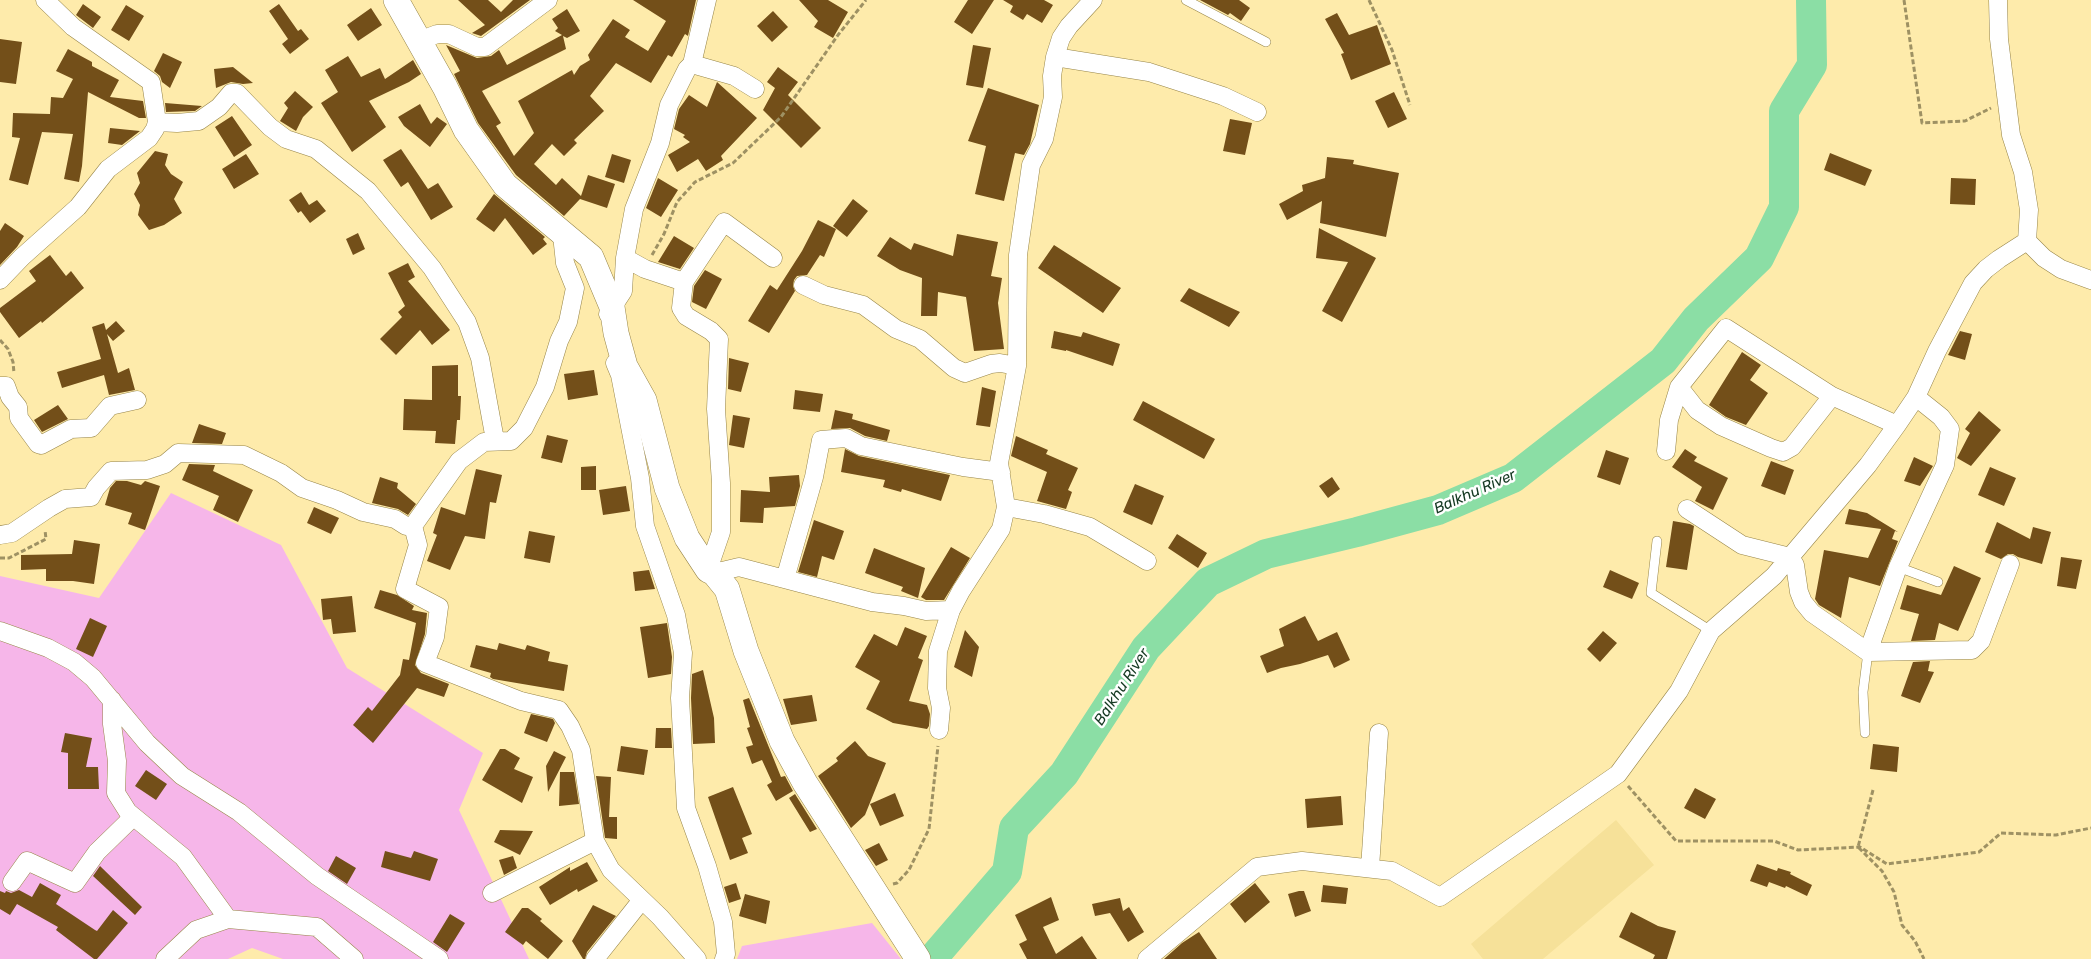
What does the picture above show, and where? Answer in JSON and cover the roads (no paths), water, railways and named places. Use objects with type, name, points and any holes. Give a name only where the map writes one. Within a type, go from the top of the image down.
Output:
[{"type":"street","points":[[0,280],[22,257],[78,207],[108,170],[149,138],[158,122],[153,87],[150,82],[72,27],[45,0]]},
{"type":"street","points":[[396,0],[445,87],[466,130],[505,185],[562,235],[591,257],[612,307],[616,333],[625,366],[644,400],[668,488],[687,538],[727,589],[751,667],[782,741],[805,783],[918,959]]},
{"type":"street","points":[[419,41],[437,34],[449,34],[477,47],[485,47],[548,0]]},
{"type":"street","points":[[707,0],[692,64],[687,69],[669,105],[660,143],[634,209],[625,258],[623,291],[608,312],[605,333],[620,375],[640,478],[645,526],[676,615],[683,653],[680,698],[686,808],[707,866],[723,922],[726,954],[724,959]]},
{"type":"street","points":[[939,730],[941,708],[937,688],[938,651],[951,610],[1001,529],[1006,507],[999,463],[1017,366],[1018,255],[1031,165],[1044,139],[1053,97],[1052,76],[1055,57],[1061,38],[1069,26],[1093,0]]},
{"type":"street","points":[[1998,0],[1999,39],[2011,135],[2023,172],[2029,210],[2027,241],[2044,258],[2062,269],[2091,280]]},
{"type":"street","points":[[1055,57],[1149,72],[1222,96],[1257,112]]},
{"type":"street","points":[[692,64],[734,76],[755,89]]},
{"type":"street","points":[[158,122],[198,121],[219,107],[231,93],[237,93],[270,128],[286,139],[316,149],[368,191],[432,268],[467,322],[480,358],[495,440]]},
{"type":"street","points":[[711,571],[721,532],[722,483],[716,409],[719,338],[686,316],[681,308],[684,282],[724,222],[773,258]]},
{"type":"street","points":[[413,526],[459,461],[484,442],[495,440],[511,441],[524,428],[545,387],[559,341],[568,322],[575,288],[565,264],[562,235]]},
{"type":"street","points":[[1146,959],[1257,867],[1302,861],[1392,871],[1440,896],[1618,774],[1679,691],[1711,631],[1774,576],[1868,465],[1897,425],[1916,397],[1936,351],[1973,283],[1998,259],[2027,241]]},
{"type":"street","points":[[625,258],[645,268],[684,282]]},
{"type":"street","points":[[803,285],[824,294],[863,305],[896,329],[920,339],[954,368],[965,373],[991,364],[1000,363],[1017,366]]},
{"type":"street","points":[[1666,451],[1669,420],[1679,387],[1726,328],[1832,396],[1897,425]]},
{"type":"street","points":[[3,386],[18,407],[19,418],[38,444],[41,445],[71,428],[91,428],[110,406],[137,400]]},
{"type":"street","points":[[1679,387],[1697,410],[1721,426],[1783,452],[1792,447],[1832,396]]},
{"type":"street","points":[[1868,652],[1898,567],[1945,465],[1950,429],[1941,417],[1916,397]]},
{"type":"street","points":[[785,579],[821,440],[846,438],[861,446],[964,467],[1001,472]]},
{"type":"street","points":[[0,535],[12,534],[48,508],[65,500],[91,498],[96,488],[111,471],[147,470],[165,464],[178,453],[244,455],[281,473],[302,488],[337,500],[363,512],[395,519],[406,526],[413,526]]},
{"type":"street","points":[[1006,507],[1044,514],[1090,527],[1148,561]]},
{"type":"street","points":[[1687,509],[1742,545],[1790,557]]},
{"type":"street","points":[[413,526],[418,545],[405,589],[439,607],[435,637],[426,663],[521,702],[559,710],[570,726],[581,750],[595,841],[611,870],[641,901],[660,917],[697,959]]},
{"type":"street","points":[[1790,557],[1797,572],[1799,592],[1803,602],[1812,613],[1868,652],[1972,650],[1981,641],[2010,564]]},
{"type":"street","points":[[711,571],[739,567],[872,602],[926,611],[951,610]]},
{"type":"street","points":[[0,631],[48,648],[74,662],[93,678],[147,743],[182,776],[239,812],[317,876],[439,959]]},
{"type":"street","points":[[112,700],[116,793],[128,812],[183,857],[228,919]]},
{"type":"street","points":[[1370,868],[1379,733]]},
{"type":"street","points":[[12,882],[27,861],[75,883],[97,852],[134,817]]},
{"type":"street","points":[[492,893],[595,841]]},
{"type":"street","points":[[595,959],[641,901]]},
{"type":"street","points":[[164,959],[196,930],[228,919],[317,927],[354,959]]},
{"type":"lane","points":[[1186,0],[1266,42]]},
{"type":"lane","points":[[1657,540],[1651,593],[1711,631]]},
{"type":"lane","points":[[1898,567],[1938,582]]},
{"type":"lane","points":[[1865,733],[1863,692],[1868,652]]},
{"type":"waterway","name":"Balkhu River","points":[[932,959],[1007,872],[1014,828],[1064,774],[1146,648],[1208,582],[1266,554],[1438,510],[1513,478],[1663,361],[1696,319],[1759,258],[1784,207],[1784,111],[1812,65],[1811,0]]}]
